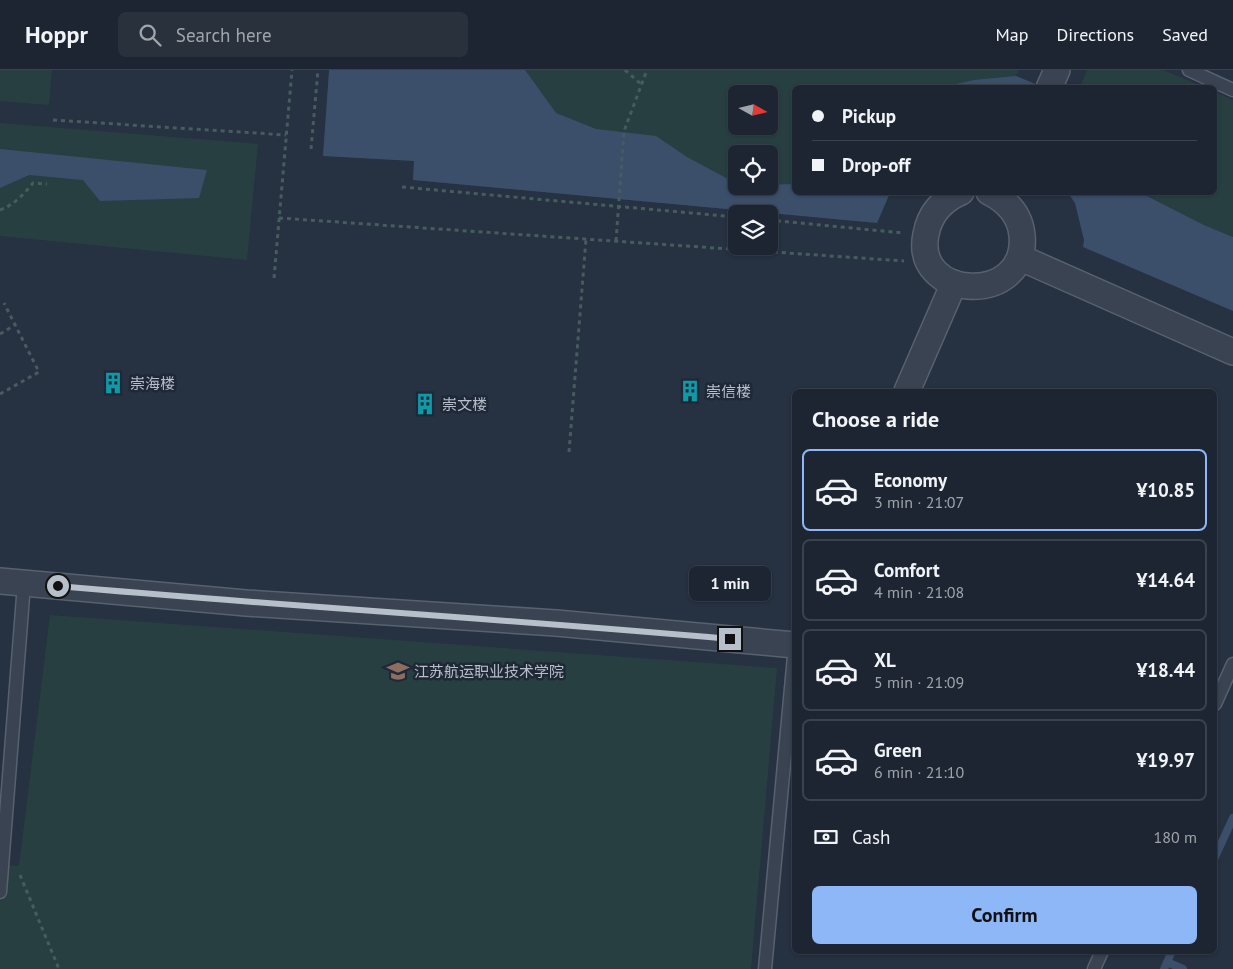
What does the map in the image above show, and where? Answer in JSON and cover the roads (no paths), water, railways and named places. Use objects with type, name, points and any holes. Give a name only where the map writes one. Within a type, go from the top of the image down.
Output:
[{"type":"street","points":[[1050,85],[1057,70]]},
{"type":"street","points":[[954,195],[946,198],[928,224],[925,237],[927,263],[944,278],[966,287],[979,287],[1002,279],[1012,271],[1021,258],[1023,244],[1021,225],[1000,195]]},
{"type":"street","points":[[1021,258],[1233,352]]},
{"type":"street","points":[[908,389],[954,283]]},
{"type":"street","points":[[12,582],[246,603],[556,623],[792,645]]},
{"type":"lane","points":[[1189,70],[1233,90]]},
{"type":"lane","points":[[0,892],[3,855],[12,582]]},
{"type":"lane","points":[[1217,672],[1231,669]]},
{"type":"lane","points":[[1217,700],[1231,669]]},
{"type":"lane","points":[[765,969],[792,677]]},
{"type":"lane","points":[[1094,969],[1101,954]]},
{"type":"water","points":[[329,70],[525,70],[556,113],[596,129],[656,136],[687,157],[728,179],[728,195],[778,195],[778,185],[792,184],[792,195],[889,195],[877,223],[778,214],[778,205],[728,205],[728,209],[413,180],[414,161],[323,156]]},
{"type":"water","points":[[1016,76],[1038,85],[952,85],[974,80]]},
{"type":"water","points":[[0,149],[207,170],[199,198],[100,201],[83,180],[29,175],[0,188]]},
{"type":"water","points":[[1069,195],[1145,195],[1204,225],[1233,237],[1233,311],[1083,247],[1084,240],[1075,203]]},
{"type":"waterway","points":[[1217,853],[1233,818]]},
{"type":"waterway","points":[[1164,969],[1171,954]]},
{"type":"waterway","points":[[1167,962],[1183,969]]},
{"type":"place","name":"崇海楼","points":[[113,383]]},
{"type":"place","name":"崇信楼","points":[[690,391]]},
{"type":"place","name":"崇文楼","points":[[425,404]]},
{"type":"place","name":"江苏航运职业技术学院","points":[[398,671]]}]
